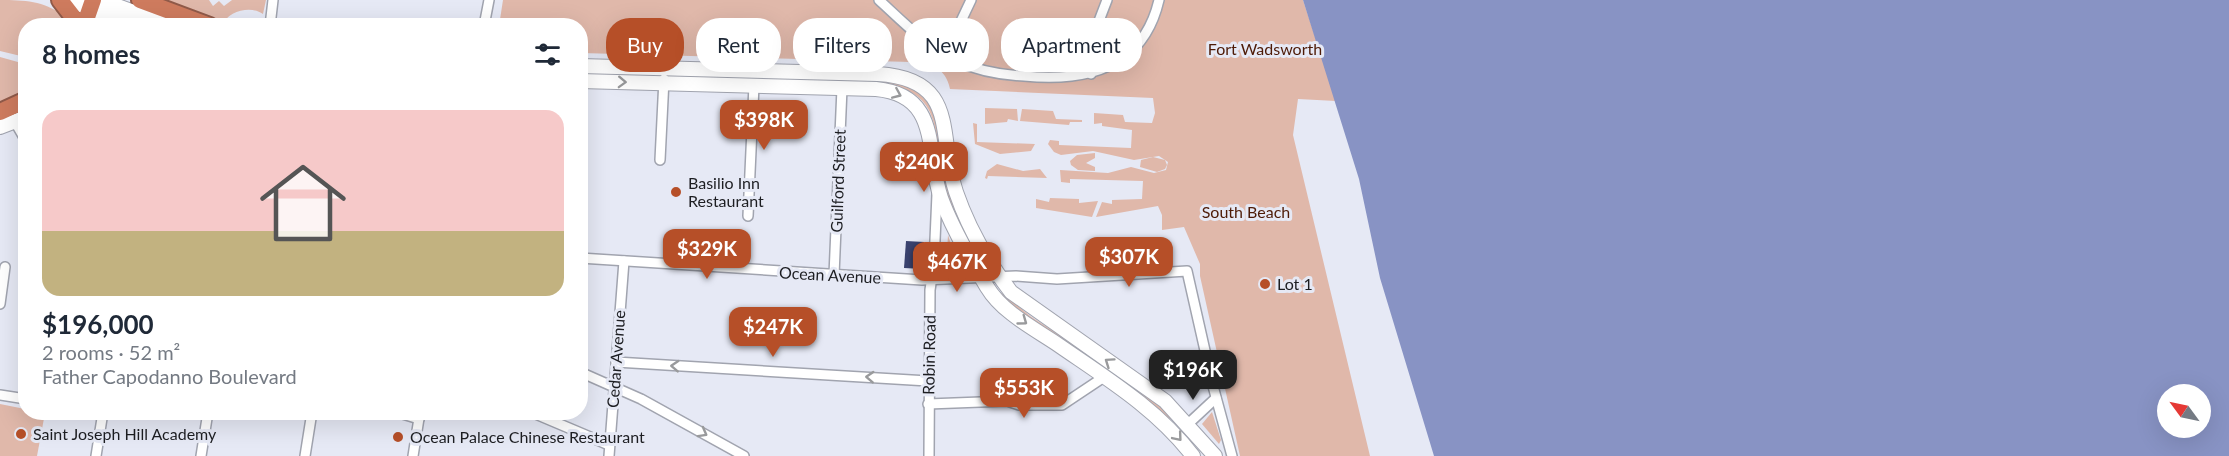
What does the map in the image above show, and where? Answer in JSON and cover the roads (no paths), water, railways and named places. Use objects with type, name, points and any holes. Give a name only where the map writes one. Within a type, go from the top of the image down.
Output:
[{"type":"highway","points":[[60,0],[75,18]]},
{"type":"highway","points":[[140,0],[188,18]]},
{"type":"highway","points":[[0,112],[18,104]]},
{"type":"main road","points":[[68,0],[139,18]]},
{"type":"main road","points":[[101,9],[118,18]]},
{"type":"main road","points":[[588,66],[606,67]]},
{"type":"main road","points":[[684,69],[889,75],[910,80],[930,92],[939,107],[946,127],[956,193],[975,235],[1001,278],[1023,302],[1157,395],[1188,424],[1215,456]]},
{"type":"main road","points":[[588,81],[892,91],[915,106],[929,130],[937,182],[950,218],[990,291],[1012,313],[1155,413],[1193,456]]},
{"type":"main road","points":[[0,128],[18,121]]},
{"type":"street","points":[[271,18],[273,0]]},
{"type":"street","points":[[486,18],[489,0]]},
{"type":"street","points":[[879,0],[904,23]]},
{"type":"street","points":[[962,18],[971,0]]},
{"type":"street","points":[[1091,74],[1089,47],[1107,0]]},
{"type":"street","points":[[989,71],[1008,75],[1071,78],[1091,74],[1108,67],[1134,48],[1149,27],[1159,0]]},
{"type":"street","points":[[660,160],[665,72]]},
{"type":"street","points":[[748,216],[754,85]]},
{"type":"street","name":"Guilford Street","points":[[834,275],[842,88]]},
{"type":"street","name":"Robin Road","points":[[929,456],[928,381],[937,182]]},
{"type":"street","name":"Ocean Avenue","points":[[588,259],[834,275],[932,279],[1016,276],[1057,279],[1187,271],[1216,398]]},
{"type":"street","name":"Cedar Avenue","points":[[609,456],[624,261]]},
{"type":"street","points":[[0,304],[5,267]]},
{"type":"street","points":[[616,362],[928,381]]},
{"type":"street","points":[[588,376],[679,419],[744,456]]},
{"type":"street","points":[[928,404],[1007,401],[1019,405],[1062,405],[1104,377]]},
{"type":"street","points":[[0,395],[18,398]]},
{"type":"street","points":[[1188,424],[1216,398],[1232,456]]},
{"type":"street","points":[[96,456],[102,420]]},
{"type":"street","points":[[201,456],[207,420]]},
{"type":"street","points":[[305,456],[311,420]]},
{"type":"street","points":[[413,456],[418,420]]},
{"type":"street","points":[[550,420],[609,445]]},
{"type":"water","points":[[1303,0],[2229,0],[2229,456],[1434,456],[1380,278],[1359,179]]},
{"type":"place","name":"Basilio Inn Restaurant","points":[[676,192]]},
{"type":"place","name":"Lot 1","points":[[1265,284]]},
{"type":"place","name":"Saint Joseph Hill Academy","points":[[21,434]]},
{"type":"place","name":"Ocean Palace Chinese Restaurant","points":[[398,437]]},
{"type":"park label","name":"Fort Wadsworth","points":[[1265,49]]},
{"type":"park label","name":"South Beach","points":[[1246,212]]}]
